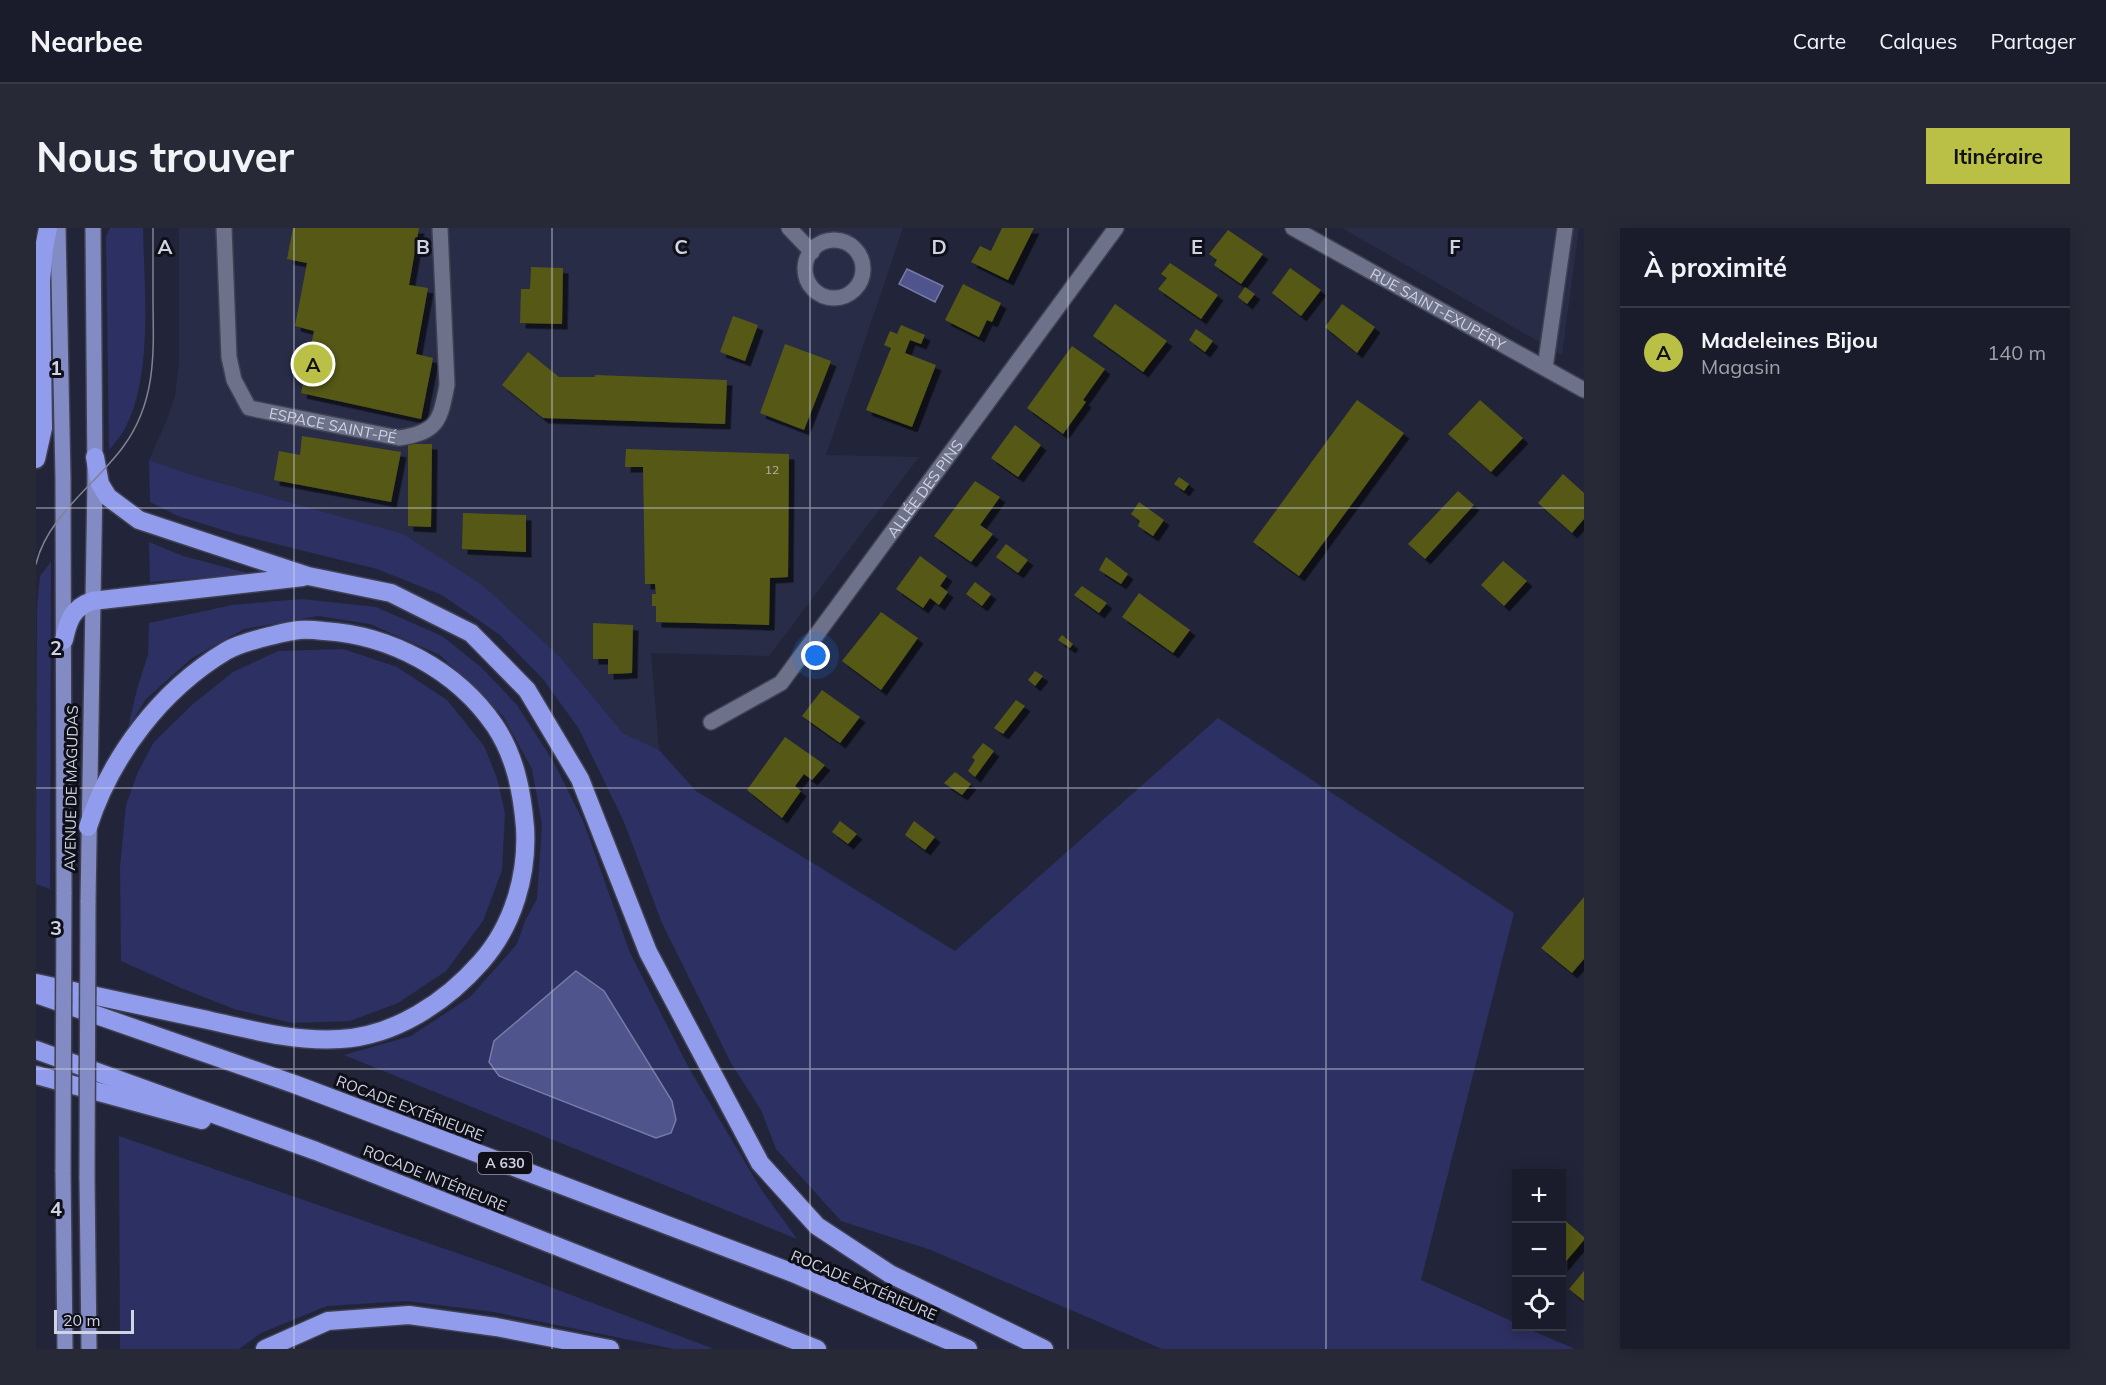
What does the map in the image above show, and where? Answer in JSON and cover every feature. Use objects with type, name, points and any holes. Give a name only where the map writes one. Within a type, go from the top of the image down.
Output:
[{"type":"highway","points":[[36,459],[43,428],[41,281],[48,228]]},
{"type":"highway","points":[[95,457],[100,484],[108,497],[139,520],[308,576],[391,593],[471,633],[527,690],[580,779],[648,952],[760,1163],[817,1226],[890,1274],[1044,1349]]},
{"type":"highway","points":[[64,640],[68,621],[83,604],[308,576]]},
{"type":"highway","points":[[36,983],[295,1038],[341,1039],[374,1033],[403,1022],[436,1004],[462,984],[489,954],[508,922],[519,888],[526,849],[523,804],[514,763],[495,726],[472,698],[434,666],[395,646],[348,632],[300,629],[259,638],[228,650],[169,696],[141,726],[109,776],[88,827]]},
{"type":"highway","name":"ROCADE EXTÉRIEURE","points":[[36,994],[294,1084],[485,1156],[793,1274],[968,1349]]},
{"type":"highway","name":"ROCADE INTÉRIEURE","points":[[36,1050],[316,1151],[817,1349]]},
{"type":"highway","points":[[36,1075],[316,1151]]},
{"type":"highway","points":[[265,1349],[328,1321],[409,1314],[496,1327],[610,1349]]},
{"type":"main road","name":"AVENUE DE MAGUDAS","points":[[58,228],[64,640],[65,1349]]},
{"type":"main road","name":"AVENUE DE MAGUDAS","points":[[88,1349],[88,827],[95,457],[93,228]]},
{"type":"street","name":"ESPACE SAINT-PÉ","points":[[224,228],[229,357],[234,381],[249,408],[399,438],[417,436],[434,427],[447,385],[440,228]]},
{"type":"street","points":[[789,228],[812,252]]},
{"type":"street","name":"ALLÉE DES PINS","points":[[711,722],[781,682],[1116,228]]},
{"type":"street","name":"RUE SAINT-EXUPÉRY","points":[[1293,228],[1584,390]]},
{"type":"street","points":[[1545,368],[1565,228]]},
{"type":"shaded area","points":[[110,228],[143,228],[145,332],[139,386],[133,410],[123,432],[109,450],[106,237]]},
{"type":"shaded area","points":[[179,228],[903,228],[826,455],[919,457],[769,656],[651,653],[659,750],[623,733],[561,658],[484,586],[149,460],[175,397],[179,360]]},
{"type":"shaded area","points":[[1342,228],[1579,228],[1562,355]]},
{"type":"shaded area","points":[[149,460],[191,475],[403,534],[484,586],[561,658],[623,733],[659,750],[696,791],[955,951],[1218,718],[1514,913],[1421,1280],[1512,1321],[1512,1331],[1533,1331],[1575,1349],[1162,1349],[931,1250],[841,1221],[776,1149],[761,1110],[731,1063],[662,923],[624,822],[579,729],[543,679],[500,635],[442,595],[377,569],[236,534],[178,516],[150,502]]},
{"type":"shaded area","points":[[149,542],[183,556],[251,574],[150,582]]},
{"type":"shaded area","points":[[51,562],[50,889],[36,884],[37,610],[40,576]]},
{"type":"shaded area","points":[[302,599],[376,607],[442,636],[481,667],[517,705],[553,761],[584,823],[630,953],[690,1070],[761,1189],[797,1239],[344,1055],[411,1036],[470,997],[517,944],[525,921],[537,899],[542,825],[532,769],[503,716],[440,655],[370,624],[318,616],[244,629],[192,658],[146,699],[128,728],[148,655],[149,623],[232,605]]},
{"type":"shaded area","points":[[343,649],[397,667],[447,700],[484,746],[497,778],[505,813],[502,870],[483,921],[446,971],[398,1003],[350,1021],[292,1023],[234,1009],[121,961],[120,867],[126,805],[138,772],[154,742],[193,704],[233,672],[278,651]]},
{"type":"shaded area","points":[[119,1136],[500,1268],[714,1349],[674,1349],[494,1312],[407,1301],[327,1306],[261,1333],[239,1349],[120,1349]]},
{"type":"water","points":[[907,269],[943,286],[935,302],[899,284]]},
{"type":"water","points":[[576,971],[604,991],[672,1101],[676,1120],[671,1133],[656,1138],[499,1076],[489,1062],[494,1041]]},
{"type":"building","points":[[293,228],[419,228],[409,285],[428,288],[416,354],[433,358],[421,419],[301,393],[314,331],[295,326],[307,263],[287,259]]},
{"type":"building","points":[[1002,228],[1034,228],[1008,280],[971,262],[980,246],[991,251]]},
{"type":"building","points":[[1228,230],[1263,254],[1241,284],[1214,265],[1217,260],[1209,254]]},
{"type":"building","points":[[1170,263],[1218,295],[1201,319],[1158,289],[1167,278],[1161,274]]},
{"type":"building","points":[[531,267],[563,268],[562,324],[520,323],[521,289],[530,289]]},
{"type":"building","points":[[1290,268],[1321,290],[1301,316],[1272,293]]},
{"type":"building","points":[[963,284],[1001,303],[992,322],[987,320],[979,337],[945,320]]},
{"type":"building","points":[[1245,287],[1255,294],[1247,304],[1238,297]]},
{"type":"building","points":[[1115,304],[1167,341],[1143,372],[1093,336]]},
{"type":"building","points":[[1342,304],[1375,327],[1357,353],[1325,327]]},
{"type":"building","points":[[733,316],[758,325],[745,361],[720,352]]},
{"type":"building","points":[[901,325],[925,335],[921,344],[910,340],[905,353],[936,365],[912,427],[866,410],[891,348],[884,345],[890,331],[897,334]]},
{"type":"building","points":[[1196,329],[1213,341],[1205,352],[1189,340]]},
{"type":"building","points":[[785,344],[831,361],[804,430],[760,413]]},
{"type":"building","points":[[1072,346],[1105,369],[1083,400],[1086,402],[1063,434],[1027,408]]},
{"type":"building","points":[[528,352],[559,377],[595,377],[595,375],[727,380],[725,424],[543,418],[502,385]]},
{"type":"building","points":[[1357,400],[1404,433],[1299,576],[1253,542]]},
{"type":"building","points":[[1480,400],[1523,438],[1491,472],[1448,434]]},
{"type":"building","points":[[1015,425],[1041,445],[1018,477],[991,458]]},
{"type":"building","points":[[302,436],[401,452],[391,502],[274,480],[279,451],[300,455]]},
{"type":"building","points":[[408,444],[432,444],[431,527],[408,526]]},
{"type":"building","points":[[626,449],[789,454],[788,577],[770,578],[769,625],[656,622],[656,606],[652,606],[652,594],[656,594],[655,584],[645,584],[643,467],[625,467]]},
{"type":"building","points":[[1563,474],[1584,493],[1584,519],[1572,533],[1538,503]]},
{"type":"building","points":[[1179,477],[1189,484],[1184,491],[1174,484]]},
{"type":"building","points":[[975,481],[1000,497],[980,525],[993,534],[971,562],[934,536]]},
{"type":"building","points":[[1458,491],[1474,505],[1425,559],[1408,544]]},
{"type":"building","points":[[1139,502],[1164,520],[1153,536],[1138,526],[1140,521],[1131,514]]},
{"type":"building","points":[[463,513],[526,515],[526,552],[462,549]]},
{"type":"building","points":[[1006,544],[1028,560],[1018,573],[996,557]]},
{"type":"building","points":[[920,556],[947,576],[940,586],[948,592],[939,605],[930,598],[923,608],[896,589]]},
{"type":"building","points":[[1106,557],[1128,574],[1121,584],[1099,570]]},
{"type":"building","points":[[1503,561],[1527,581],[1504,606],[1481,585]]},
{"type":"building","points":[[975,582],[991,594],[982,606],[966,594]]},
{"type":"building","points":[[1082,586],[1107,603],[1099,613],[1074,595]]},
{"type":"building","points":[[1139,593],[1190,630],[1173,653],[1122,617]]},
{"type":"building","points":[[881,612],[918,638],[881,690],[842,661]]},
{"type":"building","points":[[593,623],[633,625],[632,673],[608,674],[608,659],[593,659]]},
{"type":"building","points":[[1062,635],[1073,644],[1070,648],[1058,640]]},
{"type":"building","points":[[1035,671],[1043,676],[1035,686],[1028,680]]},
{"type":"building","points":[[822,690],[860,717],[840,743],[802,716]]},
{"type":"building","points":[[1016,700],[1025,706],[1003,734],[994,728]]},
{"type":"building","points":[[785,737],[825,765],[812,780],[804,774],[795,786],[801,791],[782,818],[747,790]]},
{"type":"building","points":[[983,743],[994,751],[975,777],[968,771],[975,760],[972,757]]},
{"type":"building","points":[[955,772],[971,784],[962,795],[944,783]]},
{"type":"building","points":[[840,821],[857,834],[848,844],[832,832]]},
{"type":"building","points":[[914,821],[935,837],[925,850],[905,835]]},
{"type":"building","points":[[1584,897],[1584,959],[1572,973],[1541,948]]},
{"type":"building","points":[[1566,1221],[1584,1237],[1566,1261]]},
{"type":"building","points":[[1584,1271],[1584,1301],[1569,1289]]},
{"type":"tram line","points":[[36,564],[50,531],[61,516],[112,461],[134,431],[147,397],[153,344],[153,228]]},
{"type":"place","name":"Madeleines Bijou","points":[[313,364]]}]
